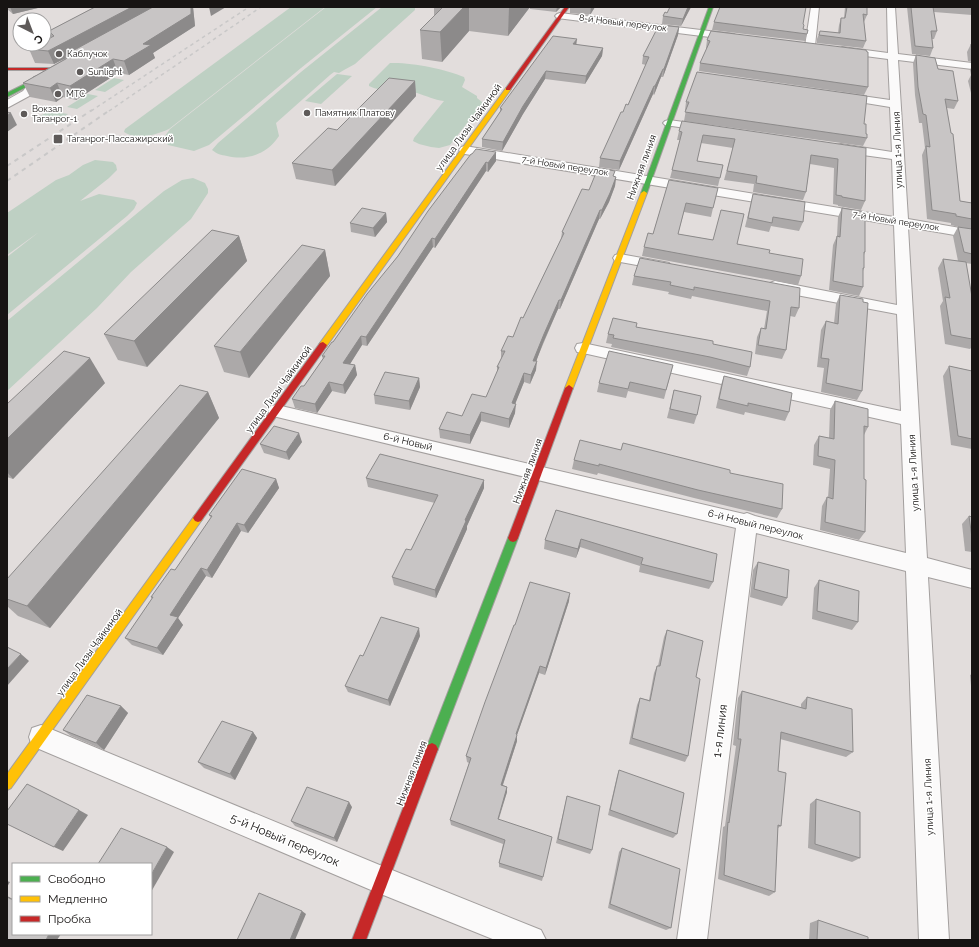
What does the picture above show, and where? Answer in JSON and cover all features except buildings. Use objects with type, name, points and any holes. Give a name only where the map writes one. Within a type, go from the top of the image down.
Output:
[{"type":"main road","name":"улица Лизы Чайкиной","points":[[7,784],[465,150],[566,7]]},
{"type":"main road","name":"Нижняя линия","points":[[359,940],[539,471],[584,348],[620,258],[669,123],[691,75],[702,33],[711,7]]},
{"type":"main road","points":[[7,69],[42,70],[58,68],[38,79]]},
{"type":"main road","points":[[7,69],[20,76],[25,89],[7,95]]},
{"type":"street","points":[[810,46],[815,7]]},
{"type":"street","name":"улица 1-я Линия","points":[[891,7],[897,156],[918,565],[934,940]]},
{"type":"street","name":"8-й Новый переулок","points":[[560,16],[740,38]]},
{"type":"street","points":[[833,49],[972,66]]},
{"type":"street","points":[[7,105],[38,79]]},
{"type":"street","points":[[834,95],[895,104]]},
{"type":"street","points":[[669,123],[716,130]]},
{"type":"street","points":[[826,146],[897,156]]},
{"type":"street","name":"7-й Новый переулок","points":[[465,150],[972,234]]},
{"type":"street","points":[[620,258],[682,269]]},
{"type":"street","points":[[759,283],[905,310]]},
{"type":"street","points":[[584,348],[910,420]]},
{"type":"street","name":"6-й Новый","points":[[276,411],[539,471]]},
{"type":"street","name":"6-й Новый переулок","points":[[539,471],[747,521],[972,578]]},
{"type":"street","name":"1-я линия","points":[[692,940],[747,521]]},
{"type":"street","name":"5-й Новый переулок","points":[[41,737],[382,880],[531,940]]},
{"type":"green space","points":[[291,7],[325,7],[169,129],[152,135],[140,137],[129,135],[124,132],[125,129]]},
{"type":"green space","points":[[326,7],[377,7],[209,145],[194,151],[168,145],[164,139],[170,129]]},
{"type":"green space","points":[[382,7],[415,7],[415,10],[355,64],[339,73],[334,72],[276,123],[279,136],[269,147],[256,155],[242,158],[223,155],[212,150],[218,143],[301,72]]},
{"type":"green space","points":[[390,63],[428,67],[447,71],[464,77],[465,80],[462,87],[477,96],[482,104],[450,145],[439,148],[419,144],[413,141],[444,101],[417,93],[380,89],[369,86],[369,84]]},
{"type":"green space","points":[[337,74],[352,76],[321,104],[305,101]]},
{"type":"green space","points":[[114,78],[124,80],[105,92],[95,90]]},
{"type":"green space","points":[[88,94],[98,96],[77,109],[67,107]]},
{"type":"green space","points":[[49,111],[68,114],[52,124],[33,120]]},
{"type":"green space","points":[[95,160],[113,162],[116,165],[117,170],[80,201],[99,194],[134,200],[137,203],[134,209],[7,315],[7,257],[39,232],[7,255],[7,213],[56,180],[69,175],[83,165]]},
{"type":"green space","points":[[193,178],[205,183],[208,193],[191,219],[131,272],[97,308],[7,391],[7,321],[164,191],[182,180]]},
{"type":"railway","points":[[91,111],[249,7]]},
{"type":"railway","points":[[109,111],[261,7]]},
{"type":"railway","points":[[7,166],[92,110]]},
{"type":"railway","points":[[7,181],[110,110]]},
{"type":"traffic: fast","points":[[644,193],[711,7]]},
{"type":"traffic: fast","points":[[7,95],[51,73]]},
{"type":"traffic: fast","points":[[432,749],[513,538]]},
{"type":"traffic: slow","points":[[323,345],[508,89]]},
{"type":"traffic: slow","points":[[569,388],[644,193]]},
{"type":"traffic: slow","points":[[7,784],[198,518]]},
{"type":"traffic: jam","points":[[508,89],[567,7]]},
{"type":"traffic: jam","points":[[7,69],[50,69]]},
{"type":"traffic: jam","points":[[198,518],[323,345]]},
{"type":"traffic: jam","points":[[513,538],[569,388]]},
{"type":"traffic: jam","points":[[359,940],[432,749]]},
{"type":"place","name":"Каблучок","points":[[59,54]]},
{"type":"place","name":"Sunlight","points":[[80,72]]},
{"type":"place","name":"МТС","points":[[58,94]]},
{"type":"place","name":"Памятник Платову","points":[[307,113]]},
{"type":"place","name":"Вокзал Таганрог-1","points":[[24,114]]},
{"type":"place","name":"Таганрог-Пассажирский","points":[[58,139]]}]
